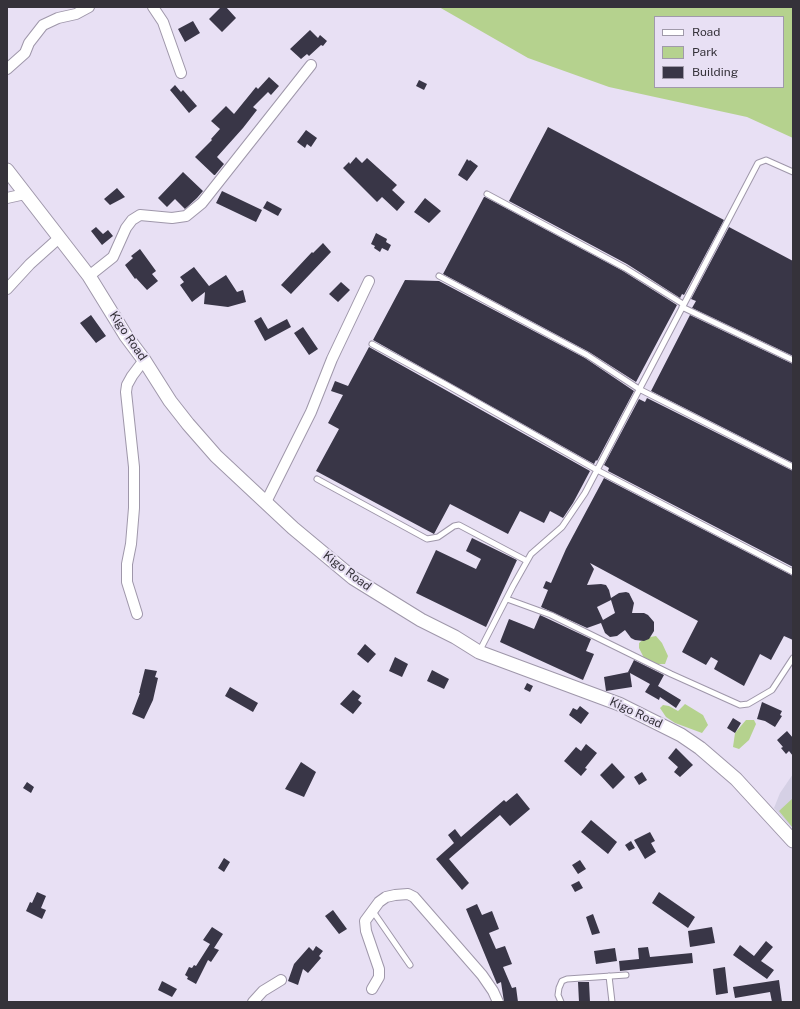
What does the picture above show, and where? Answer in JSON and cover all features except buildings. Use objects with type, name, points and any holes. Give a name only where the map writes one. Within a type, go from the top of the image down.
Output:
[{"type":"street","points":[[7,69],[25,53],[29,43],[43,25],[58,18],[76,14],[89,7]]},
{"type":"street","points":[[153,7],[163,22],[181,73]]},
{"type":"street","points":[[89,276],[113,257],[126,228],[132,220],[140,215],[172,218],[186,216],[202,203],[311,65]]},
{"type":"street","name":"Kigo Road","points":[[7,170],[89,276],[126,336],[144,360],[170,401],[188,424],[216,456],[293,528],[353,578],[421,620],[455,637],[479,652],[619,704],[681,735],[700,748],[736,780],[793,841]]},
{"type":"street","points":[[7,198],[25,194]]},
{"type":"street","points":[[7,289],[30,264],[60,238]]},
{"type":"street","points":[[266,502],[311,412],[332,359],[369,281]]},
{"type":"street","points":[[137,614],[127,582],[127,564],[131,544],[134,508],[134,467],[126,392],[127,385],[132,376],[144,360]]},
{"type":"street","points":[[372,989],[379,977],[379,969],[365,926],[365,921],[372,910],[386,897],[408,894],[414,897],[482,975],[498,1002]]},
{"type":"street","points":[[253,1002],[263,992],[281,980]]},
{"type":"lane","points":[[479,652],[527,561],[532,554],[562,527],[585,493],[758,163],[766,160],[793,172]]},
{"type":"lane","points":[[487,194],[625,268],[683,306],[793,360]]},
{"type":"lane","points":[[439,276],[587,355],[639,389],[793,467]]},
{"type":"lane","points":[[372,344],[597,470],[793,572]]},
{"type":"lane","points":[[317,479],[427,539],[438,537],[454,526],[460,525],[527,561]]},
{"type":"lane","points":[[507,599],[551,616],[671,674],[740,705],[748,704],[772,690],[788,668],[793,658]]},
{"type":"lane","points":[[372,910],[410,965]]},
{"type":"lane","points":[[609,976],[612,1002]]},
{"type":"lane","points":[[561,1002],[558,995],[559,988],[562,981],[567,979],[626,976]]},
{"type":"shaded area","points":[[793,774],[793,829],[774,808],[780,793]]},
{"type":"green space","points":[[439,7],[793,7],[793,138],[747,117],[609,87],[528,58]]},
{"type":"green space","points":[[656,636],[662,643],[668,656],[665,664],[656,664],[644,658],[639,648],[639,643],[645,638]]},
{"type":"green space","points":[[685,704],[703,715],[708,725],[702,733],[675,723],[666,717],[660,708],[663,705],[669,706],[678,711]]},
{"type":"green space","points":[[746,720],[754,720],[756,724],[749,740],[739,749],[733,747],[735,733]]},
{"type":"green space","points":[[793,798],[793,828],[779,811]]}]
